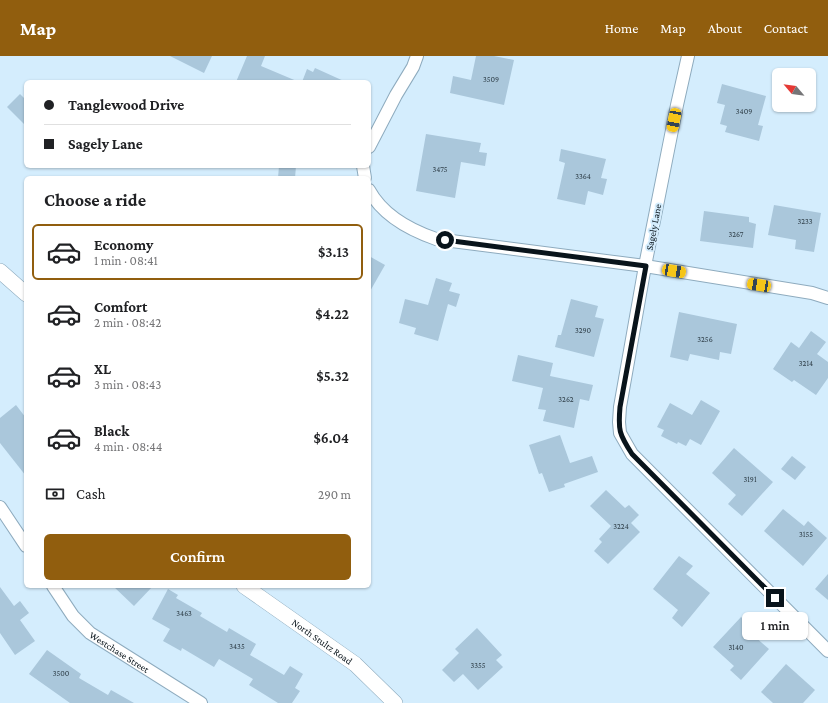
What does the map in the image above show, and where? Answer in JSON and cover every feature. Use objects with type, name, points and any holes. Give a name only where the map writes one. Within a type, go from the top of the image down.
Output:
[{"type":"street","points":[[371,143],[396,95],[413,67],[417,56]]},
{"type":"street","name":"Sagely Lane","points":[[688,56],[677,105],[620,407],[620,433],[632,454],[828,651]]},
{"type":"street","points":[[371,194],[381,208],[391,216],[414,230],[436,239],[646,266],[812,293],[828,298]]},
{"type":"street","points":[[0,271],[24,292]]},
{"type":"street","points":[[0,507],[24,543]]},
{"type":"street","name":"Westchase Street","points":[[54,588],[73,616],[90,633],[201,703]]},
{"type":"street","name":"North Stultz Road","points":[[247,588],[355,664],[395,703]]},
{"type":"building","points":[[170,56],[212,56],[204,73]]},
{"type":"building","points":[[247,56],[265,56],[261,66],[294,80],[237,80]]},
{"type":"building","points":[[476,56],[494,56],[514,60],[504,105],[450,93],[453,76],[471,80]]},
{"type":"building","points":[[315,68],[342,80],[303,80],[307,69],[313,72]]},
{"type":"building","points":[[722,84],[766,96],[758,125],[763,126],[759,141],[725,132],[727,126],[720,124],[725,105],[717,103]]},
{"type":"building","points":[[20,94],[24,98],[24,124],[7,107]]},
{"type":"building","points":[[426,134],[481,143],[479,152],[487,153],[485,166],[461,162],[455,198],[416,191]]},
{"type":"building","points":[[561,149],[606,159],[601,178],[607,179],[603,195],[588,191],[585,205],[557,199],[565,163],[559,161]]},
{"type":"building","points":[[279,168],[296,168],[295,176],[278,176]]},
{"type":"building","points":[[774,205],[821,213],[814,252],[795,249],[796,240],[768,235]]},
{"type":"building","points":[[704,211],[749,217],[749,222],[756,224],[753,248],[700,241]]},
{"type":"building","points":[[371,257],[385,265],[371,290]]},
{"type":"building","points":[[436,278],[452,283],[449,291],[460,294],[456,307],[448,304],[438,341],[414,334],[416,328],[399,323],[405,299],[428,305]]},
{"type":"building","points":[[571,299],[598,306],[595,317],[604,319],[594,357],[555,347],[558,335],[561,335]]},
{"type":"building","points":[[679,312],[737,324],[731,354],[720,352],[719,360],[690,354],[688,361],[670,357]]},
{"type":"building","points":[[811,331],[826,342],[817,354],[828,362],[828,378],[816,395],[794,380],[792,382],[773,369],[791,342],[799,348]]},
{"type":"building","points":[[518,355],[553,363],[550,376],[593,385],[589,401],[580,399],[574,428],[543,421],[546,410],[538,409],[543,388],[512,381]]},
{"type":"building","points":[[701,400],[720,411],[701,445],[690,439],[686,446],[678,442],[677,444],[661,436],[664,430],[657,427],[670,403],[692,415]]},
{"type":"building","points":[[16,405],[24,415],[24,473],[0,443],[0,418]]},
{"type":"building","points":[[560,435],[570,463],[592,456],[598,472],[564,484],[565,487],[549,492],[542,473],[539,474],[529,445]]},
{"type":"building","points":[[734,448],[773,482],[742,516],[728,504],[736,495],[712,473]]},
{"type":"building","points":[[792,456],[806,467],[795,480],[781,469]]},
{"type":"building","points":[[606,490],[625,508],[629,505],[639,515],[631,523],[640,532],[608,564],[594,551],[602,542],[599,539],[611,526],[590,506]]},
{"type":"building","points":[[783,509],[804,526],[808,521],[827,538],[803,566],[764,531]]},
{"type":"building","points":[[679,556],[693,566],[686,574],[710,593],[682,627],[672,618],[678,610],[653,589]]},
{"type":"building","points":[[828,574],[828,600],[815,589]]},
{"type":"building","points":[[0,587],[14,606],[20,601],[29,613],[20,620],[35,641],[15,655],[0,633]]},
{"type":"building","points":[[115,588],[151,588],[134,606]]},
{"type":"building","points":[[168,589],[178,595],[176,598],[202,613],[200,616],[227,632],[229,628],[256,644],[250,655],[284,675],[290,666],[303,674],[295,688],[300,691],[292,703],[278,703],[249,685],[253,679],[219,659],[214,667],[182,648],[181,651],[163,641],[170,629],[152,619]]},
{"type":"building","points":[[741,617],[756,631],[753,635],[769,649],[741,680],[730,670],[734,666],[713,647]]},
{"type":"building","points":[[477,628],[502,655],[496,660],[503,667],[478,690],[463,674],[454,682],[442,670],[459,653],[455,649]]},
{"type":"building","points":[[47,650],[81,674],[79,678],[108,695],[111,690],[134,703],[70,703],[29,674]]},
{"type":"building","points":[[786,664],[815,690],[803,703],[773,703],[761,692]]},
{"type":"route","points":[[445,240],[646,266],[620,407],[620,433],[632,454],[775,598]]}]
